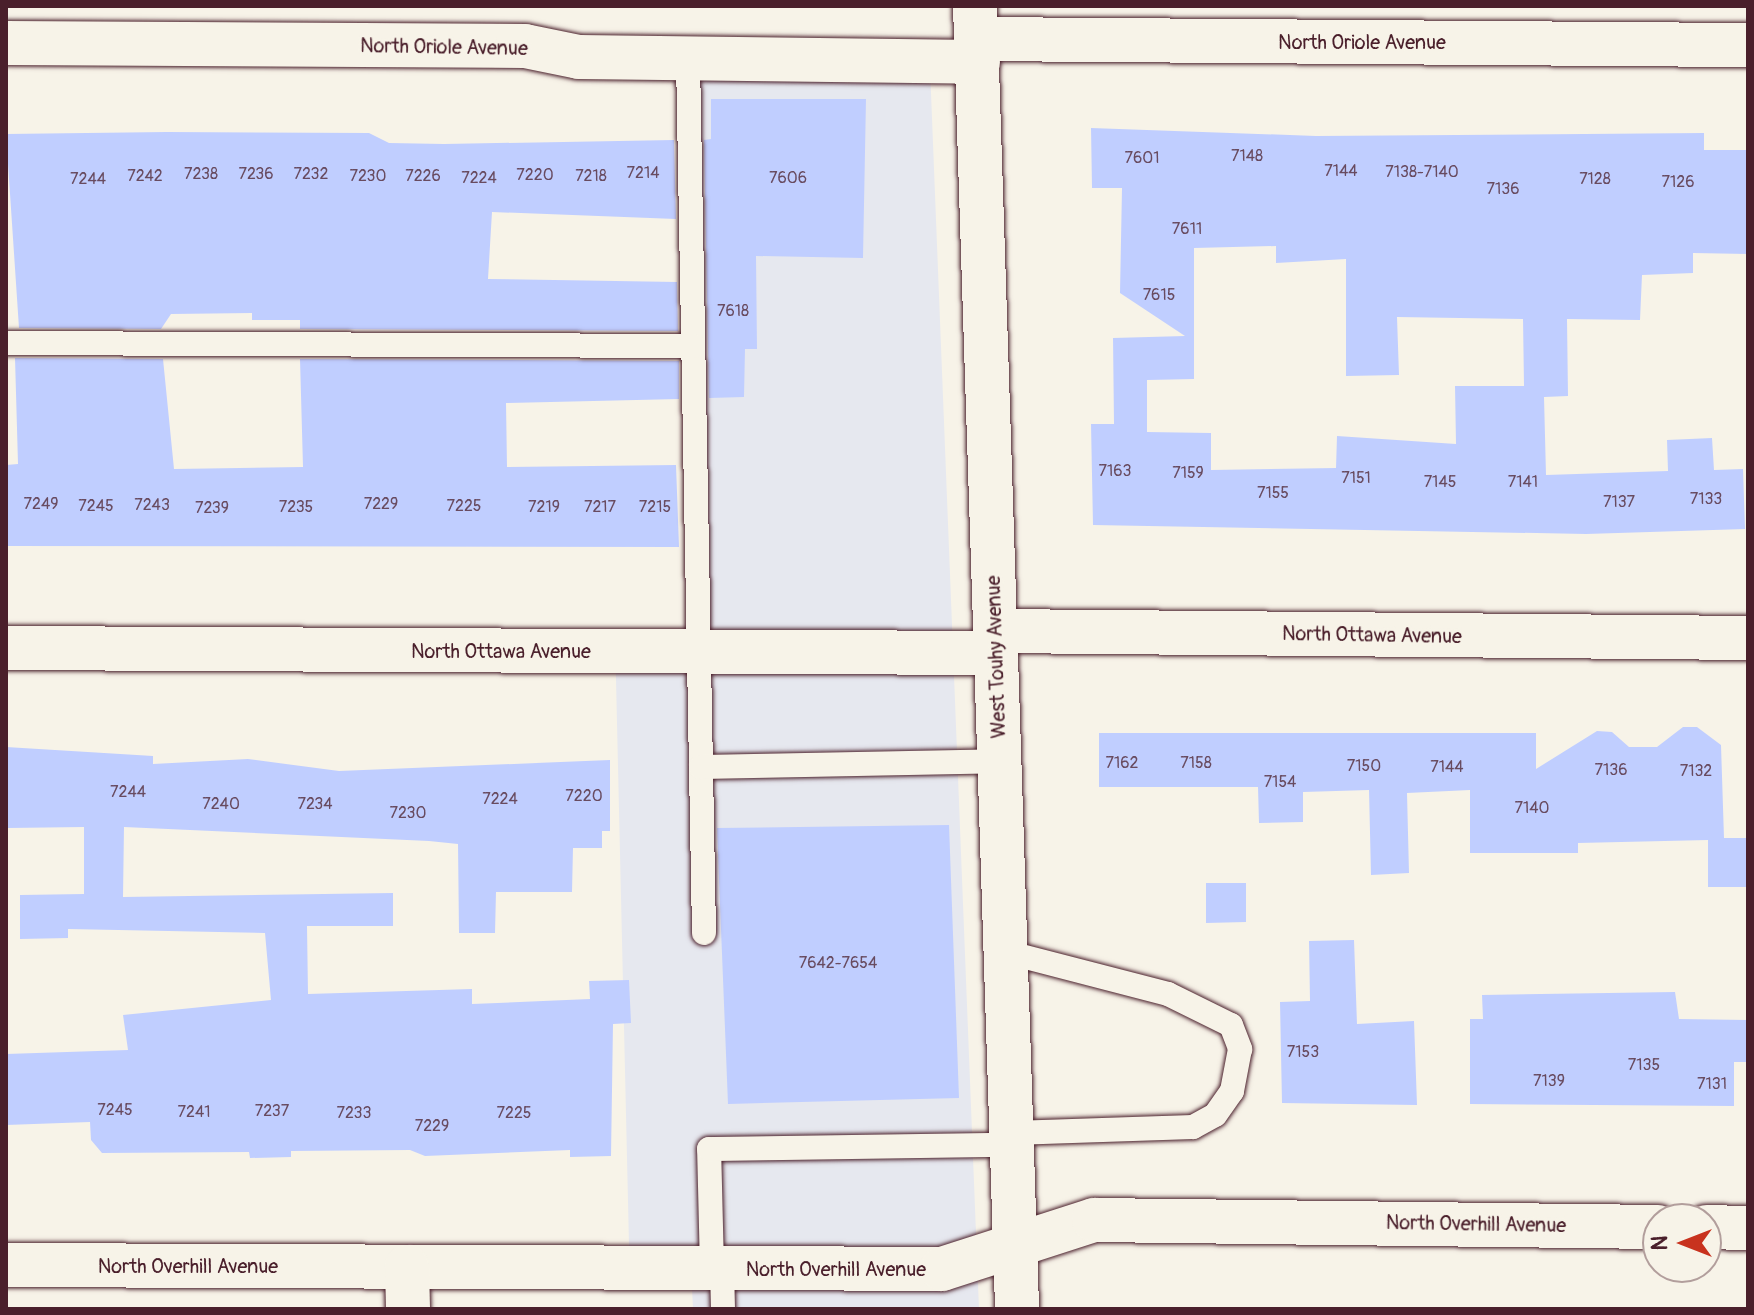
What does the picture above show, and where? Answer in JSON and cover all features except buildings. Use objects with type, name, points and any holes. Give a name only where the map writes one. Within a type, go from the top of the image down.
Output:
[{"type":"street","name":"North Oriole Avenue","points":[[6,43],[525,46],[579,57],[688,59],[977,36],[1748,45]]},
{"type":"street","name":"West Touhy Avenue","points":[[977,36],[1017,1309]]},
{"type":"street","name":"North Ottawa Avenue","points":[[6,648],[698,652],[996,642],[1748,638]]},
{"type":"street","name":"North Overhill Avenue","points":[[6,1265],[407,1288],[719,1282],[942,1269],[1094,1220],[1642,1227]]},
{"type":"street","points":[[1722,1227],[1748,1228]]},
{"type":"lane","points":[[688,59],[704,933]]},
{"type":"lane","points":[[6,343],[693,346]]},
{"type":"lane","points":[[701,767],[1000,761]]},
{"type":"lane","points":[[719,1282],[709,1149],[1012,1139],[1193,1127],[1215,1115],[1232,1091],[1240,1049],[1231,1025],[1168,994],[1006,952]]},
{"type":"shaded area","points":[[929,42],[979,1309],[693,1309],[692,1288],[630,1288],[615,636],[691,634],[677,48]]}]
